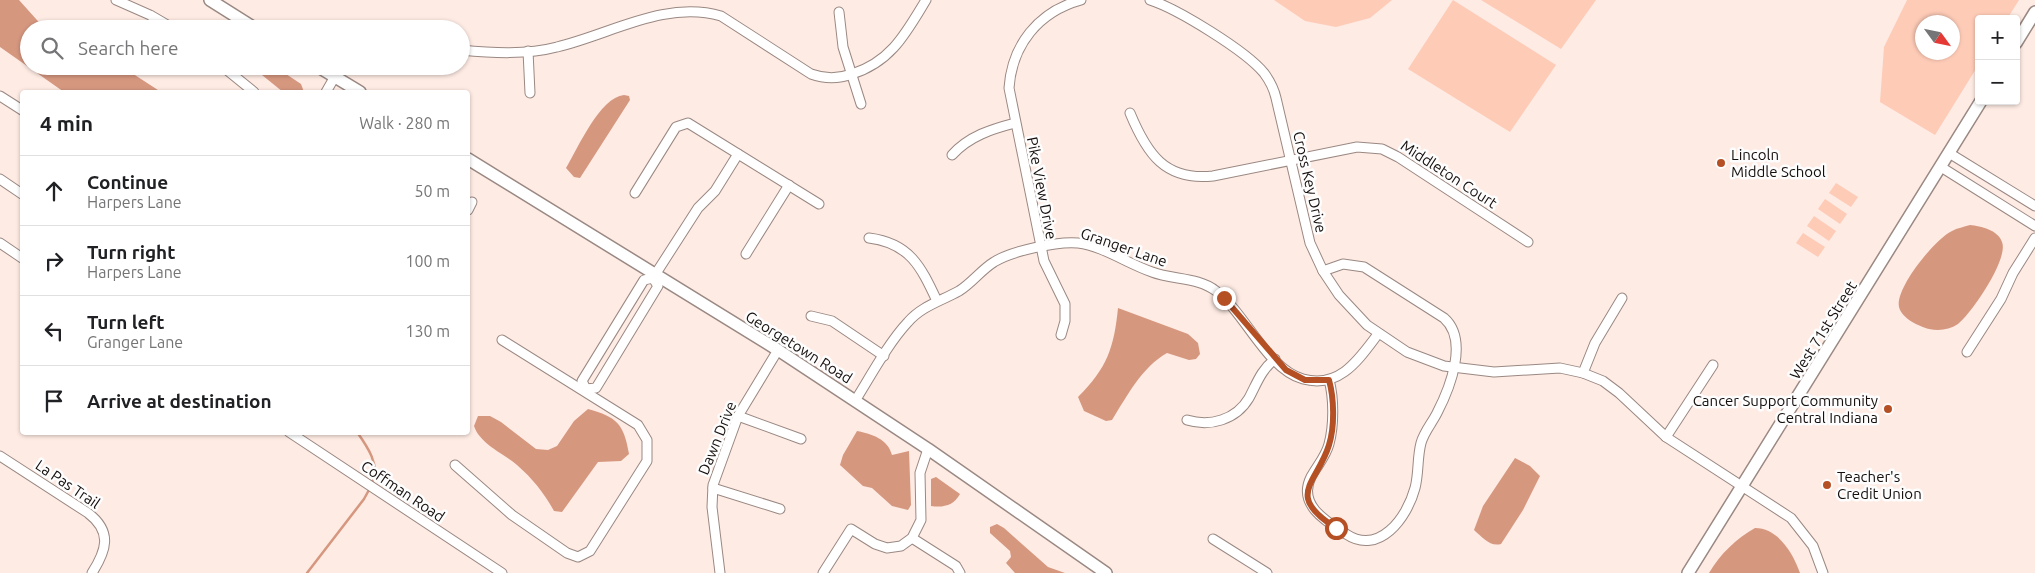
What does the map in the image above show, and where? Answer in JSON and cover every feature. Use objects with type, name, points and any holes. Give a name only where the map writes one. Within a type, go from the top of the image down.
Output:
[{"type":"main road","points":[[210,0],[242,20]]},
{"type":"main road","points":[[2020,36],[2035,12]]},
{"type":"main road","points":[[331,75],[357,90]]},
{"type":"main road","name":"West 71st Street","points":[[1688,573],[1979,105]]},
{"type":"main road","name":"Georgetown Road","points":[[470,160],[654,277],[778,350],[928,449],[1106,573]]},
{"type":"street","points":[[116,0],[159,20]]},
{"type":"street","points":[[470,51],[528,51],[571,44],[657,10],[688,6],[705,9],[721,16],[814,75],[831,78],[851,75],[879,62],[894,49],[926,0]]},
{"type":"street","name":"Pike View Drive","points":[[855,400],[907,323],[922,309],[958,291],[992,263],[1011,252],[1041,248],[1009,88],[1011,68],[1027,34],[1045,17],[1062,7],[1081,0]]},
{"type":"street","name":"Cross Key Drive","points":[[1150,0],[1182,14],[1230,46],[1264,72],[1275,94],[1304,226],[1323,271],[1350,308],[1378,334],[1413,354],[1453,367],[1480,372],[1508,373],[1550,368],[1584,373],[1617,391],[1666,437],[1782,512],[1798,526],[1813,546],[1822,573]]},
{"type":"street","points":[[839,12],[841,37],[861,104]]},
{"type":"street","points":[[528,51],[530,93]]},
{"type":"street","points":[[233,75],[252,90]]},
{"type":"street","points":[[327,90],[337,75]]},
{"type":"street","points":[[0,96],[20,109]]},
{"type":"street","name":"Middleton Court","points":[[1130,114],[1142,141],[1152,155],[1164,166],[1186,175],[1213,176],[1357,146],[1382,149],[1394,154],[1528,242]]},
{"type":"street","points":[[952,155],[968,141],[984,133],[1015,123]]},
{"type":"street","points":[[635,193],[676,127],[683,124],[692,125],[819,204]]},
{"type":"street","points":[[1949,153],[2035,206]]},
{"type":"street","points":[[585,390],[582,380],[644,280],[654,277],[698,208],[715,191],[738,154]]},
{"type":"street","points":[[1941,167],[2035,226]]},
{"type":"street","points":[[0,179],[20,193]]},
{"type":"street","points":[[746,254],[789,185]]},
{"type":"street","points":[[869,238],[896,245],[911,256],[920,266],[937,301]]},
{"type":"street","points":[[1967,352],[2001,299],[2013,273],[2035,238]]},
{"type":"street","points":[[0,243],[20,257]]},
{"type":"street","name":"Granger Lane","points":[[1041,248],[1064,243],[1085,245],[1153,273],[1194,281],[1210,287],[1224,298],[1274,359],[1286,370],[1301,378],[1312,381],[1329,380]]},
{"type":"street","points":[[1041,248],[1046,269],[1060,290],[1065,304],[1065,322],[1061,335]]},
{"type":"street","points":[[1323,271],[1343,264],[1364,267],[1444,318],[1453,329],[1456,338],[1453,367],[1445,396],[1420,444],[1416,484],[1412,497],[1394,528],[1377,540],[1364,541],[1354,539],[1316,512],[1309,500],[1308,490],[1312,476],[1329,444],[1332,400],[1329,380],[1353,366],[1378,334]]},
{"type":"street","points":[[585,390],[596,388],[658,286],[654,277]]},
{"type":"street","points":[[1584,373],[1595,343],[1622,298]]},
{"type":"street","points":[[811,316],[832,321],[884,356]]},
{"type":"street","points":[[456,465],[512,515],[569,555],[583,556],[592,548],[645,464],[648,447],[646,436],[638,425],[585,390],[502,340]]},
{"type":"street","name":"Dawn Drive","points":[[720,573],[712,507],[713,488],[738,416],[778,350]]},
{"type":"street","points":[[1187,420],[1210,423],[1233,415],[1245,403],[1258,378],[1274,359]]},
{"type":"street","points":[[1666,437],[1714,365]]},
{"type":"street","points":[[738,416],[801,439]]},
{"type":"street","name":"Coffman Road","points":[[294,435],[502,573]]},
{"type":"street","points":[[823,573],[851,529],[875,544],[888,548],[901,546],[912,538],[921,520],[920,473],[928,449]]},
{"type":"street","name":"La Pas Trail","points":[[0,456],[88,513],[98,522],[104,535],[105,549],[92,573]]},
{"type":"street","points":[[713,488],[780,509]]},
{"type":"street","points":[[912,538],[957,567],[960,573]]},
{"type":"street","points":[[1213,539],[1263,572]]},
{"type":"shaded area","points":[[0,0],[19,0],[37,20],[20,20],[20,61],[0,47]]},
{"type":"shaded area","points":[[1274,0],[1392,0],[1370,18],[1336,27],[1305,21]]},
{"type":"shaded area","points":[[1453,0],[1556,65],[1510,132],[1408,69]]},
{"type":"shaded area","points":[[1481,0],[1596,0],[1561,49]]},
{"type":"shaded area","points":[[1907,0],[2019,0],[2010,15],[1975,15],[1975,70],[1935,135],[1880,102],[1884,47]]},
{"type":"shaded area","points":[[40,75],[135,75],[158,90],[61,90]]},
{"type":"shaded area","points":[[262,75],[288,75],[301,84],[303,90],[281,90]]},
{"type":"shaded area","points":[[624,95],[629,96],[630,100],[580,178],[574,177],[566,168],[590,125],[606,104]]},
{"type":"shaded area","points":[[1836,183],[1858,197],[1851,207],[1829,193]]},
{"type":"shaded area","points":[[1825,199],[1847,214],[1840,224],[1818,209]]},
{"type":"shaded area","points":[[1814,216],[1836,231],[1829,241],[1807,226]]},
{"type":"shaded area","points":[[1970,225],[1984,228],[1997,234],[2002,242],[2003,250],[2000,261],[1988,286],[1964,318],[1951,328],[1933,330],[1911,321],[1899,307],[1899,299],[1903,288],[1918,265],[1936,244],[1954,230]]},
{"type":"shaded area","points":[[1803,233],[1825,247],[1818,257],[1796,243]]},
{"type":"shaded area","points":[[1118,308],[1188,334],[1198,343],[1200,354],[1196,359],[1189,360],[1167,353],[1158,359],[1129,392],[1112,420],[1106,421],[1084,411],[1078,397],[1096,376],[1107,357],[1114,335]]},
{"type":"shaded area","points":[[588,409],[606,415],[618,423],[625,435],[629,454],[621,461],[598,462],[562,512],[554,511],[542,492],[528,476],[517,465],[481,438],[474,426],[478,416],[490,416],[501,422],[536,449],[548,450],[557,446],[574,421]]},
{"type":"shaded area","points":[[857,431],[879,438],[887,445],[892,455],[909,451],[911,505],[908,510],[892,506],[872,488],[863,486],[840,465],[843,455]]},
{"type":"shaded area","points":[[1515,458],[1530,466],[1540,476],[1523,510],[1501,544],[1497,545],[1486,541],[1474,530],[1483,506]]},
{"type":"shaded area","points":[[936,477],[960,494],[952,503],[940,507],[931,506],[931,479]]},
{"type":"shaded area","points":[[997,524],[1048,567],[1065,573],[1015,573],[1006,563],[1011,557],[1010,551],[990,533],[990,527]]},
{"type":"shaded area","points":[[1755,528],[1771,532],[1784,543],[1800,573],[1709,573],[1729,547]]},
{"type":"waterway","points":[[359,435],[369,450],[374,463],[375,470],[372,483]]},
{"type":"waterway","points":[[307,573],[364,499],[370,488]]},
{"type":"place","name":"Lincoln Middle School","points":[[1721,163]]},
{"type":"place","name":"Cancer Support Community Central Indiana","points":[[1888,409]]},
{"type":"place","name":"Teacher's Credit Union","points":[[1827,485]]},
{"type":"route","points":[[1224,298],[1274,359],[1286,370],[1305,380],[1329,380],[1332,400],[1329,444],[1312,476],[1308,490],[1309,500],[1314,510],[1336,528]]}]
